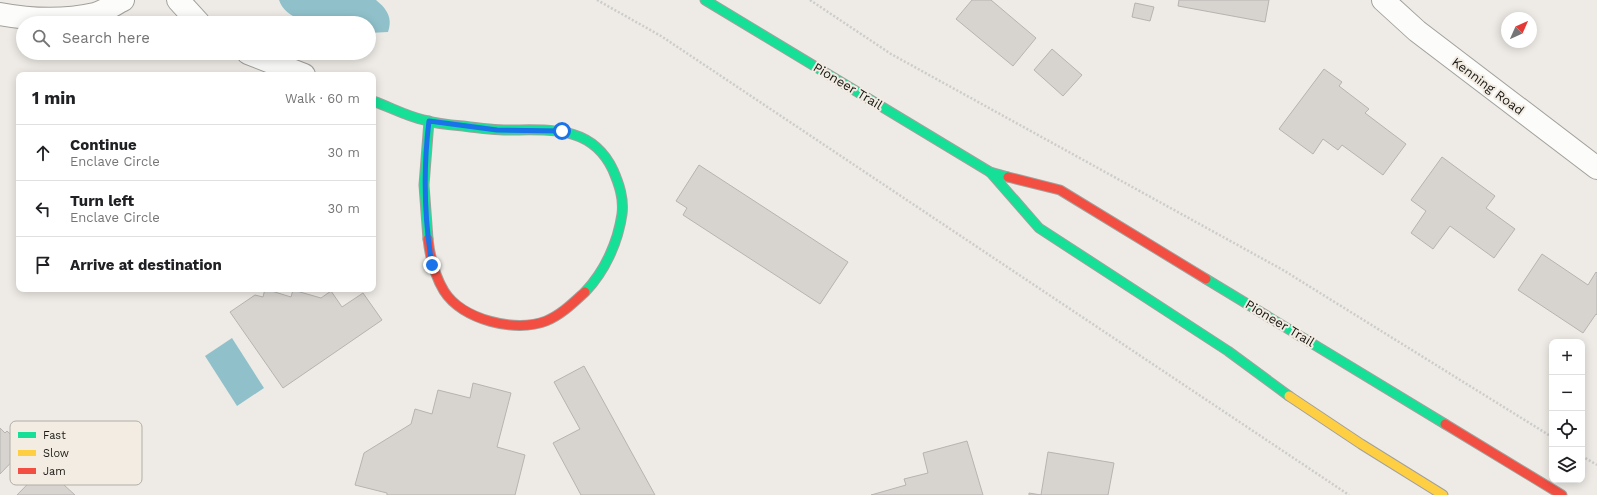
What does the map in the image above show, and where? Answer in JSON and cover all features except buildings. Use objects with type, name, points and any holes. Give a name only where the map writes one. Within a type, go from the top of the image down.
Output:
[{"type":"main road","name":"Pioneer Trail","points":[[705,0],[990,172],[1060,190],[1562,495]]},
{"type":"main road","points":[[376,102],[429,121],[497,130],[562,131],[588,140],[605,156],[618,175],[623,201],[621,227],[600,275],[578,300],[551,319],[525,326],[492,323],[465,311],[444,292],[432,265],[426,227],[424,159],[429,121]]},
{"type":"main road","name":"Pioneer Trail","points":[[990,172],[1039,228],[1228,351],[1309,410],[1443,495]]},
{"type":"street","points":[[79,16],[97,13],[123,0]]},
{"type":"street","points":[[178,0],[193,16]]},
{"type":"street","name":"Kenning Road","points":[[1383,0],[1417,31],[1597,168]]},
{"type":"street","points":[[0,14],[16,17]]},
{"type":"street","points":[[266,60],[296,72]]},
{"type":"path","points":[[597,0],[661,36],[1349,495]]},
{"type":"path","points":[[810,0],[890,54],[1283,270],[1549,435]]},
{"type":"path","points":[[1585,458],[1597,465]]},
{"type":"water","points":[[279,0],[376,0],[386,10],[390,22],[388,32],[376,33],[376,16],[293,16],[285,10]]},
{"type":"water","points":[[232,338],[264,388],[237,406],[205,356]]},
{"type":"traffic: fast","points":[[705,0],[990,172],[1008,177]]},
{"type":"traffic: fast","points":[[376,102],[411,116],[448,125],[497,130],[554,131],[568,133],[582,138],[594,145],[604,155],[613,170],[620,191],[622,214],[610,256],[599,275],[585,292]]},
{"type":"traffic: fast","points":[[428,239],[424,185],[429,121]]},
{"type":"traffic: fast","points":[[990,172],[1039,228],[1228,351],[1289,396]]},
{"type":"traffic: fast","points":[[1206,279],[1445,424]]},
{"type":"traffic: slow","points":[[1289,396],[1361,444],[1443,495]]},
{"type":"traffic: jam","points":[[1008,177],[1060,190],[1206,279]]},
{"type":"traffic: jam","points":[[428,239],[433,266],[444,291],[452,301],[463,310],[490,321],[520,325],[546,321],[562,312],[585,292]]},
{"type":"traffic: jam","points":[[1445,424],[1562,495]]},
{"type":"route","points":[[432,265],[426,227],[424,159],[429,121],[497,130],[562,131]]}]
